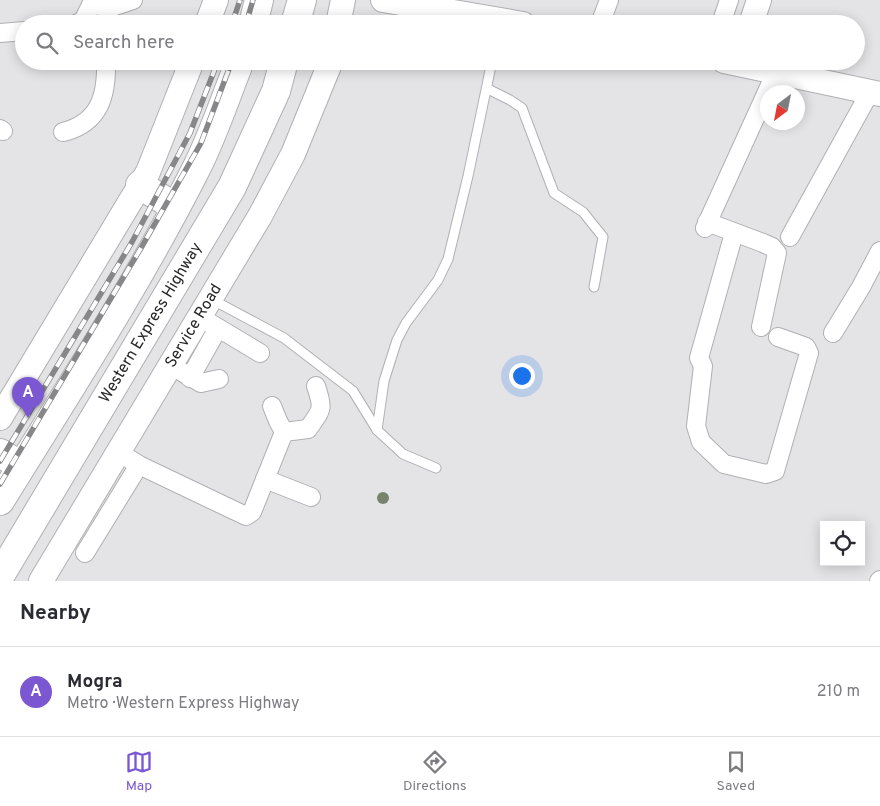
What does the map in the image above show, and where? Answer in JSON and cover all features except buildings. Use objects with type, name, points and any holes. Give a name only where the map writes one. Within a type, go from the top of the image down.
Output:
[{"type":"highway","points":[[298,15],[302,0]]},
{"type":"highway","points":[[0,501],[11,459],[125,299],[198,166],[236,70]]},
{"type":"highway","name":"Western Express Highway","points":[[0,576],[232,187],[276,91],[282,70]]},
{"type":"highway","points":[[140,185],[175,207]]},
{"type":"street","points":[[85,15],[91,2],[112,7],[133,0]]},
{"type":"street","points":[[210,15],[216,0]]},
{"type":"street","points":[[340,15],[343,0]]},
{"type":"street","points":[[383,0],[468,15]]},
{"type":"street","points":[[603,15],[609,0]]},
{"type":"street","points":[[724,15],[728,0]]},
{"type":"street","points":[[754,15],[759,0]]},
{"type":"street","points":[[0,33],[15,32]]},
{"type":"street","points":[[63,132],[82,126],[98,107],[106,84],[106,70]]},
{"type":"street","points":[[0,418],[148,172],[188,70]]},
{"type":"street","name":"Service Road","points":[[41,581],[118,452],[180,371],[293,154],[327,70]]},
{"type":"street","points":[[767,70],[875,93],[790,237]]},
{"type":"street","points":[[761,327],[777,253],[772,247],[763,243],[706,225],[776,72]]},
{"type":"street","points":[[734,233],[698,358],[703,366],[696,426],[701,442],[724,464],[766,474],[775,471],[809,352],[806,347],[778,337]]},
{"type":"street","points":[[833,333],[880,251]]},
{"type":"street","points":[[210,314],[260,353]]},
{"type":"street","points":[[180,371],[201,383],[219,379]]},
{"type":"street","points":[[284,432],[308,429],[321,411],[322,404],[316,386]]},
{"type":"street","points":[[272,406],[284,432]]},
{"type":"street","points":[[118,452],[139,465],[246,516],[252,512],[284,432]]},
{"type":"street","points":[[85,553],[139,465]]},
{"type":"street","points":[[265,480],[310,497]]},
{"type":"lane","points":[[377,430],[384,381],[397,340],[406,323],[438,280],[448,259],[488,89],[491,70]]},
{"type":"lane","points":[[488,89],[522,108],[554,193],[583,212],[603,237],[594,287]]},
{"type":"lane","points":[[210,314],[284,338],[353,391],[377,430],[403,454],[436,468]]},
{"type":"railway","points":[[235,15],[240,0]]},
{"type":"railway","points":[[249,15],[253,0]]},
{"type":"railway","points":[[0,461],[132,242],[190,133],[214,70]]},
{"type":"railway","points":[[0,484],[141,248],[201,143],[229,70]]},
{"type":"place","name":"Mogra","points":[[28,418]]}]
